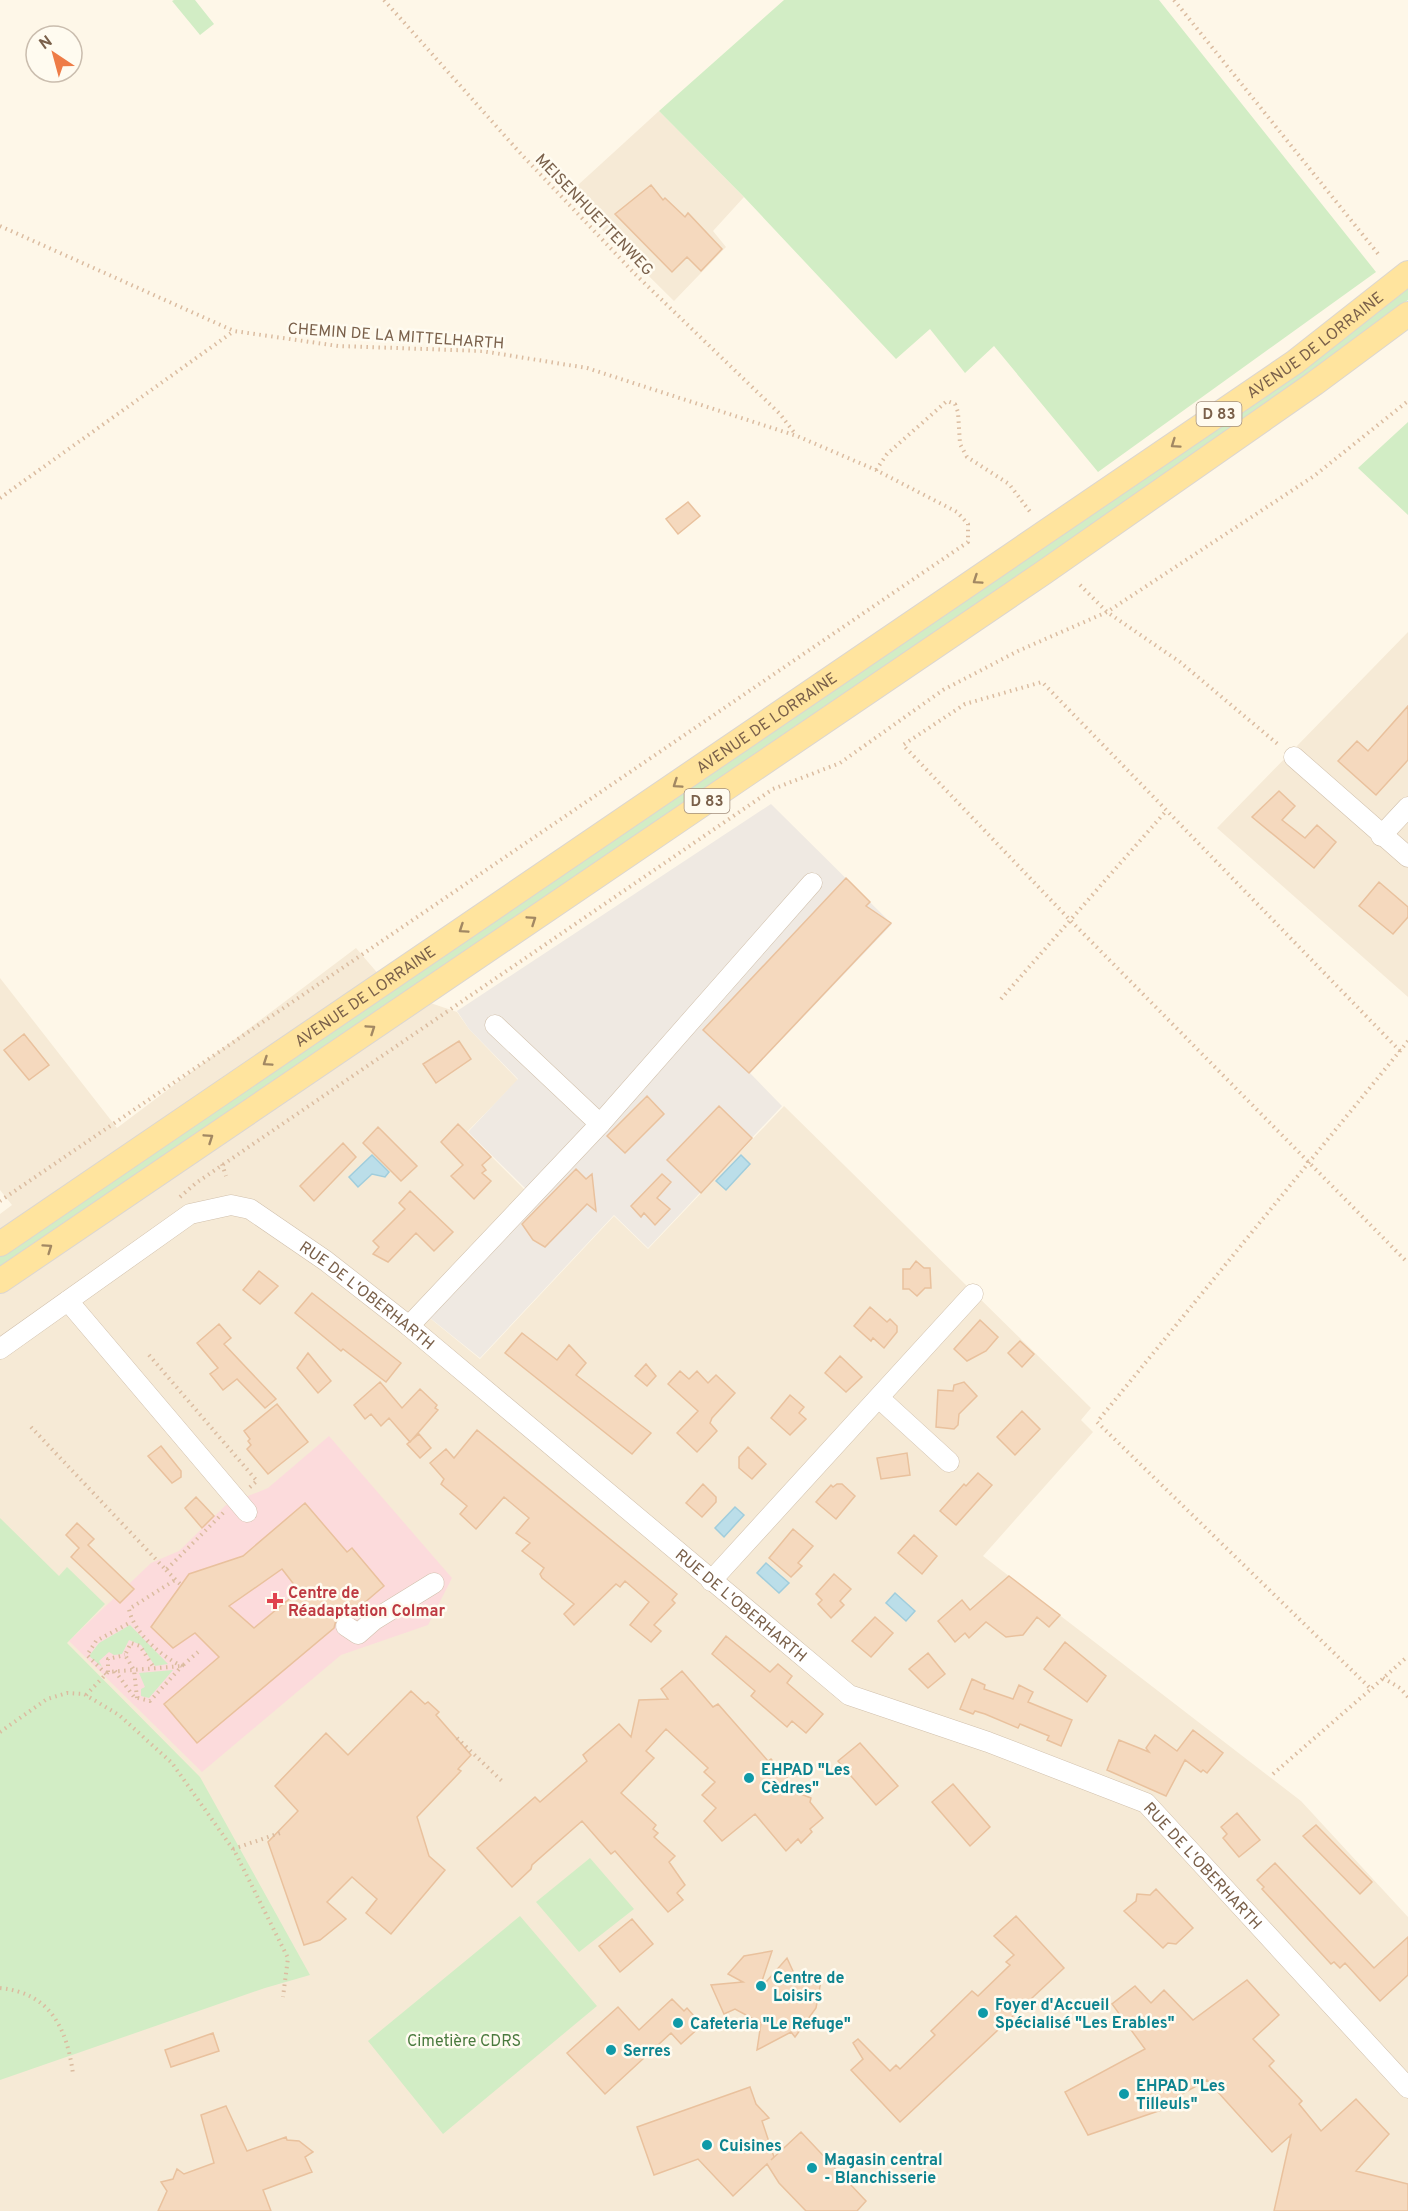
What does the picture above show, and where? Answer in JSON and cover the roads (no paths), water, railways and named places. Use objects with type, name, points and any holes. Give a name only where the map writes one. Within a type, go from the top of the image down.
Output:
[{"type":"main road","name":"AVENUE DE LORRAINE","points":[[0,1244],[1295,362],[1408,273]]},
{"type":"main road","name":"AVENUE DE LORRAINE","points":[[0,1281],[1043,573],[1315,383],[1408,314]]},
{"type":"street","points":[[1294,757],[1381,836],[1408,857]]},
{"type":"street","points":[[1381,836],[1408,807]]},
{"type":"street","points":[[409,1326],[600,1124],[812,883]]},
{"type":"street","points":[[495,1025],[600,1124]]},
{"type":"street","name":"RUE DE L'OBERHARTH","points":[[0,1349],[190,1214],[231,1205],[250,1209],[274,1224],[409,1326],[849,1695],[988,1742],[1146,1803],[1408,2088]]},
{"type":"street","points":[[711,1581],[973,1294]]},
{"type":"street","points":[[68,1301],[242,1505]]},
{"type":"street","points":[[879,1398],[949,1462]]},
{"type":"street","points":[[346,1626],[358,1634],[374,1620],[434,1583]]},
{"type":"water","points":[[372,1155],[389,1172],[385,1177],[372,1174],[358,1187],[349,1177]]},
{"type":"water","points":[[741,1155],[750,1164],[726,1190],[716,1181]]},
{"type":"water","points":[[735,1507],[744,1515],[724,1537],[715,1528]]},
{"type":"water","points":[[766,1563],[789,1583],[779,1593],[757,1573]]},
{"type":"water","points":[[895,1593],[915,1611],[906,1621],[886,1603]]},
{"type":"place","name":"Centre de Réadaptation Colmar","points":[[275,1601]]},
{"type":"place","name":"EHPAD \"Les Cèdres\"","points":[[749,1778]]},
{"type":"place","name":"Centre de Loisirs","points":[[761,1986]]},
{"type":"place","name":"Foyer d'Accueil Spécialisé \"Les Erables\"","points":[[983,2013]]},
{"type":"place","name":"Cafeteria \"Le Refuge\"","points":[[678,2023]]},
{"type":"place","name":"Serres","points":[[611,2050]]},
{"type":"place","name":"EHPAD \"Les Tilleuls\"","points":[[1124,2094]]},
{"type":"place","name":"Cuisines","points":[[707,2145]]},
{"type":"place","name":"Magasin central - Blanchisserie","points":[[812,2168]]},
{"type":"park label","name":"Cimetière CDRS","points":[[464,2040]]}]
